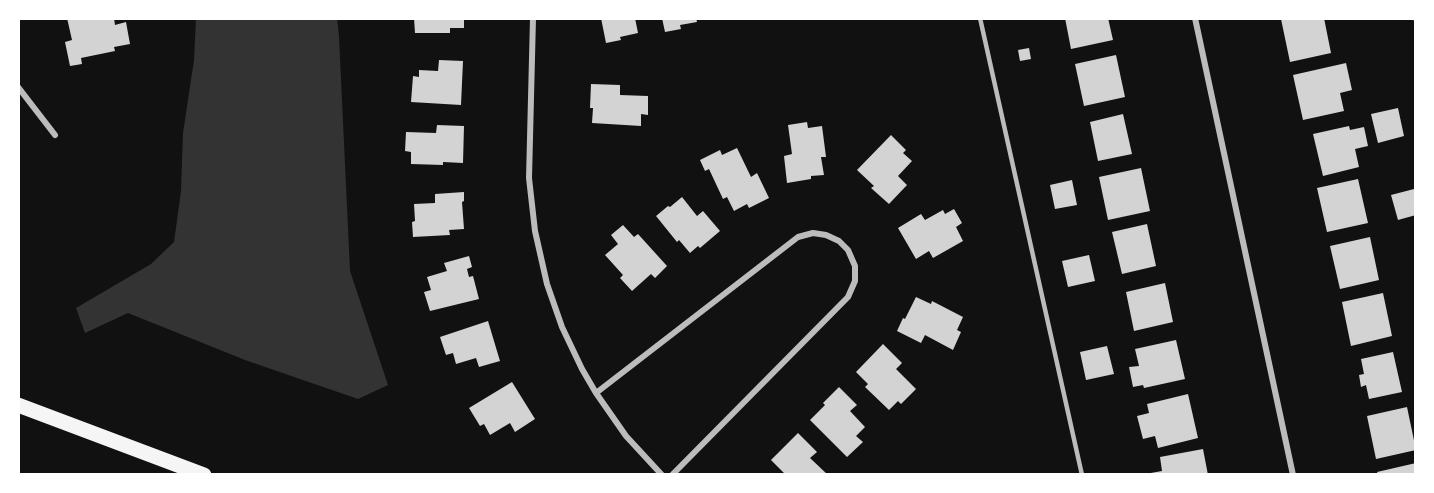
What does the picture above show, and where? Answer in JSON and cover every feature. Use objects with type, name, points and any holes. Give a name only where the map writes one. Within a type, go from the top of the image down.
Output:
[{"type":"main road","points":[[18,405],[204,475]]},
{"type":"street","points":[[532,18],[529,178],[535,231],[547,284],[562,327],[596,393],[626,436],[662,475]]},
{"type":"street","points":[[1195,18],[1293,475]]},
{"type":"street","points":[[18,87],[55,135]]},
{"type":"street","points":[[596,393],[798,237],[813,233],[839,240],[848,250],[855,266],[855,281],[848,297],[672,475]]},
{"type":"lane","points":[[980,18],[1082,475]]},
{"type":"shaded area","points":[[196,18],[337,18],[350,271],[388,385],[358,399],[245,360],[128,313],[85,333],[76,308],[151,264],[174,242],[181,191],[183,133],[194,60]]},
{"type":"building","points":[[67,18],[114,18],[115,25],[126,22],[130,44],[114,47],[115,51],[81,58],[82,64],[70,66],[65,42],[72,40]]},
{"type":"building","points":[[414,18],[464,18],[464,28],[450,28],[450,33],[415,33]]},
{"type":"building","points":[[601,18],[635,18],[638,33],[606,43]]},
{"type":"building","points":[[662,18],[696,18],[697,22],[680,25],[681,29],[665,32]]},
{"type":"building","points":[[1065,18],[1108,18],[1113,40],[1071,49]]},
{"type":"building","points":[[1324,18],[1331,53],[1290,62],[1281,19]]},
{"type":"building","points":[[1029,48],[1031,59],[1020,61],[1018,50]]},
{"type":"building","points":[[1116,55],[1125,97],[1084,106],[1075,64]]},
{"type":"building","points":[[439,60],[463,61],[461,105],[411,102],[413,76],[419,77],[419,70],[438,71]]},
{"type":"building","points":[[1346,63],[1352,90],[1340,93],[1344,111],[1303,120],[1293,75]]},
{"type":"building","points":[[591,84],[620,85],[620,95],[648,96],[648,115],[641,114],[641,126],[592,123]]},
{"type":"building","points":[[1398,108],[1404,136],[1378,143],[1371,114]]},
{"type":"building","points":[[1123,114],[1132,154],[1098,161],[1090,122]]},
{"type":"building","points":[[807,122],[808,128],[822,126],[826,157],[821,157],[824,175],[787,183],[784,156],[792,154],[788,125]]},
{"type":"building","points":[[437,125],[464,126],[463,163],[411,164],[411,152],[405,151],[406,132],[436,133]]},
{"type":"building","points":[[1349,126],[1350,130],[1364,127],[1368,146],[1355,149],[1359,167],[1323,176],[1313,134]]},
{"type":"building","points":[[891,135],[906,150],[903,153],[912,161],[898,176],[907,185],[889,204],[871,188],[874,186],[857,170]]},
{"type":"building","points":[[737,148],[751,177],[757,173],[769,198],[749,208],[747,204],[734,211],[727,197],[723,199],[709,169],[705,171],[700,160],[720,150],[722,155]]},
{"type":"building","points":[[1141,168],[1150,211],[1108,220],[1099,177]]},
{"type":"building","points":[[1358,179],[1368,223],[1327,232],[1317,188]]},
{"type":"building","points":[[1072,180],[1077,205],[1055,209],[1050,185]]},
{"type":"building","points":[[1414,189],[1416,215],[1398,220],[1391,195]]},
{"type":"building","points":[[464,192],[462,202],[464,229],[449,230],[450,235],[413,237],[414,204],[435,203],[435,194]]},
{"type":"building","points":[[682,197],[697,216],[703,211],[720,231],[700,248],[698,246],[690,253],[679,240],[677,242],[656,216]]},
{"type":"building","points":[[954,209],[962,223],[956,227],[963,241],[933,258],[929,251],[916,259],[898,228],[921,214],[925,220],[943,210],[945,214]]},
{"type":"building","points":[[1147,224],[1156,266],[1122,274],[1112,232]]},
{"type":"building","points":[[623,225],[634,237],[638,234],[667,266],[655,278],[651,274],[632,291],[620,278],[623,275],[605,255],[618,244],[611,235]]},
{"type":"building","points":[[1370,237],[1379,280],[1340,289],[1330,246]]},
{"type":"building","points":[[1089,255],[1095,281],[1068,287],[1062,261]]},
{"type":"building","points":[[469,256],[472,267],[467,269],[469,277],[473,276],[479,299],[430,311],[424,292],[431,290],[427,277],[447,271],[444,263]]},
{"type":"building","points":[[1165,283],[1173,322],[1134,331],[1126,292]]},
{"type":"building","points":[[1383,293],[1392,336],[1351,346],[1342,302]]},
{"type":"building","points":[[916,297],[931,304],[932,301],[963,317],[957,330],[961,332],[953,350],[925,335],[921,343],[897,331]]},
{"type":"building","points":[[488,321],[500,361],[479,367],[476,358],[456,364],[453,353],[446,355],[440,337]]},
{"type":"building","points":[[1176,340],[1185,379],[1144,388],[1143,385],[1133,387],[1129,367],[1139,366],[1135,349]]},
{"type":"building","points":[[883,344],[902,363],[896,369],[916,389],[901,404],[898,401],[889,410],[865,387],[868,384],[856,372]]},
{"type":"building","points":[[1107,346],[1114,374],[1086,380],[1080,352]]},
{"type":"building","points":[[1393,352],[1402,392],[1369,399],[1366,385],[1361,387],[1359,375],[1364,374],[1361,359]]},
{"type":"building","points":[[512,382],[535,419],[515,432],[510,423],[490,435],[484,424],[480,426],[469,408]]},
{"type":"building","points":[[839,387],[857,405],[850,411],[865,427],[856,436],[863,442],[847,457],[810,420]]},
{"type":"building","points":[[1188,394],[1198,438],[1158,448],[1155,436],[1143,439],[1137,416],[1149,413],[1147,404]]},
{"type":"building","points":[[1407,407],[1416,450],[1376,459],[1367,416]]},
{"type":"building","points":[[798,433],[817,452],[810,458],[828,475],[782,475],[784,473],[771,460]]},
{"type":"building","points":[[1203,449],[1208,475],[1145,475],[1162,471],[1160,457]]},
{"type":"building","points":[[1416,463],[1416,475],[1378,475],[1377,472]]}]
